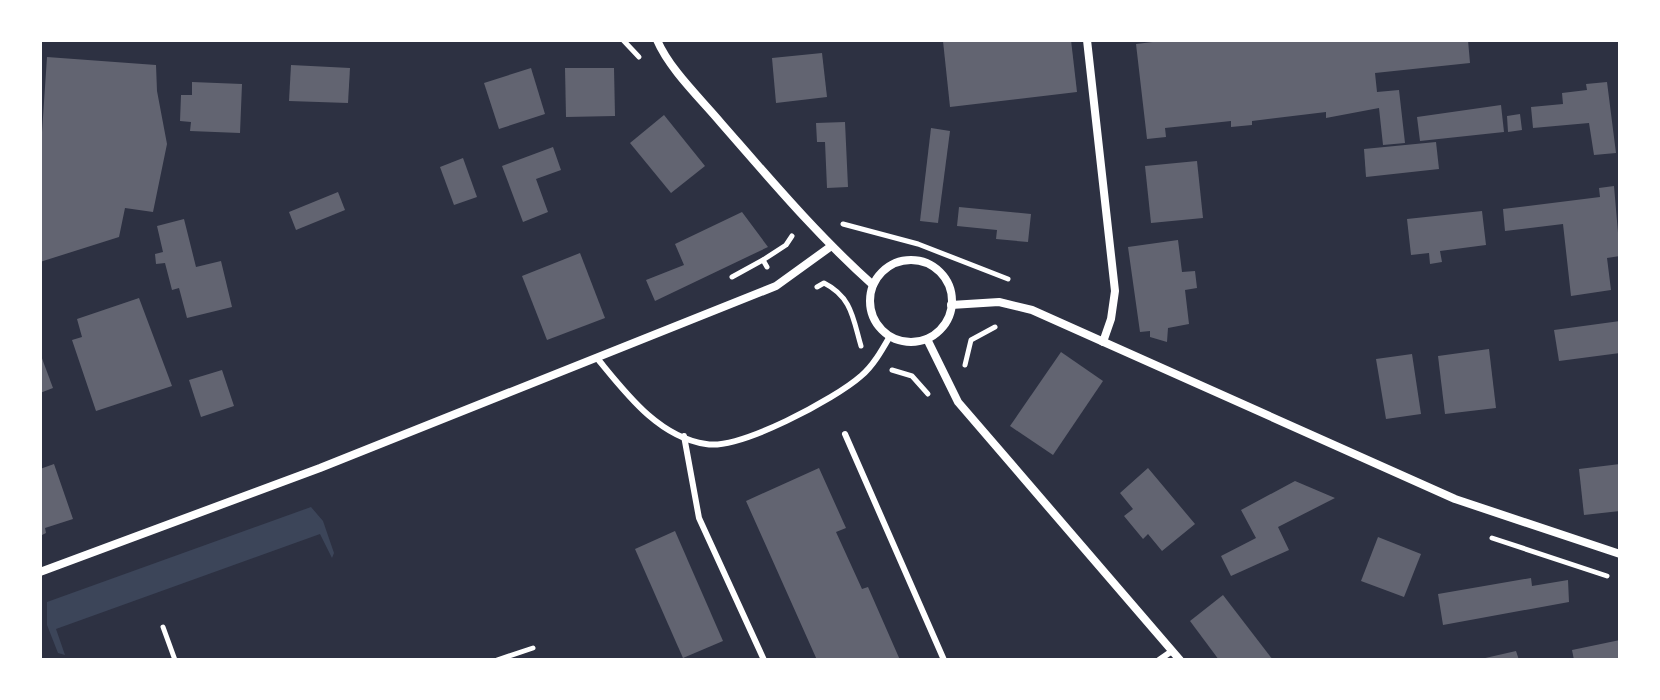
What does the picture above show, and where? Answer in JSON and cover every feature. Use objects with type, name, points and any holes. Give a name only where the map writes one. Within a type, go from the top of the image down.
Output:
[{"type":"street","points":[[657,40],[690,86],[830,247],[873,285]]},
{"type":"street","points":[[1087,40],[1115,291],[1111,319],[1103,342]]},
{"type":"street","points":[[40,572],[320,468],[776,286],[830,247]]},
{"type":"street","points":[[920,262],[944,278],[951,305],[939,331],[927,339],[912,342],[890,336],[877,324],[871,312],[873,285],[893,264],[920,262]]},
{"type":"street","points":[[951,305],[999,302],[1032,310],[1455,499],[1620,554]]},
{"type":"street","points":[[927,339],[958,402],[1180,660]]},
{"type":"lane","points":[[597,358],[637,406],[684,436],[705,444],[723,444],[795,418],[830,399],[864,375],[890,336]]},
{"type":"lane","points":[[845,434],[944,660]]},
{"type":"lane","points":[[684,436],[699,518],[764,660]]},
{"type":"lane","points":[[1159,660],[1172,651]]},
{"type":"path","points":[[834,221],[918,244],[1017,282]]},
{"type":"path","points":[[776,286],[763,260],[793,237],[786,227]]},
{"type":"path","points":[[811,289],[824,283],[839,290],[851,308],[860,345],[885,372],[897,369],[912,376],[945,414],[958,402]]},
{"type":"path","points":[[965,370],[965,356],[971,340],[991,328],[1001,327]]},
{"type":"path","points":[[163,627],[175,660]]},
{"type":"path","points":[[497,660],[533,648]]},
{"type":"shaded area","points":[[311,507],[323,521],[334,553],[332,558],[320,534],[56,629],[65,655],[58,653],[47,625],[47,602]]},
{"type":"building","points":[[1071,40],[1077,92],[950,107],[943,41]]},
{"type":"building","points":[[1169,40],[1468,40],[1470,63],[1375,73],[1377,92],[1399,90],[1405,143],[1383,145],[1379,108],[1326,118],[1326,112],[1252,121],[1252,125],[1231,127],[1231,121],[1165,128],[1166,137],[1147,139],[1136,44]]},
{"type":"building","points":[[822,53],[827,97],[776,103],[772,58]]},
{"type":"building","points":[[47,57],[156,65],[157,91],[167,144],[153,212],[125,208],[119,237],[40,262],[40,162]]},
{"type":"building","points":[[291,65],[350,68],[348,103],[289,101]]},
{"type":"building","points":[[531,68],[545,114],[499,129],[484,83]]},
{"type":"building","points":[[565,68],[614,68],[615,116],[566,117]]},
{"type":"building","points":[[192,82],[242,84],[240,133],[190,131],[191,122],[180,121],[181,95],[192,95]]},
{"type":"building","points":[[1607,82],[1616,153],[1594,155],[1589,123],[1533,128],[1531,107],[1563,104],[1562,93],[1587,90],[1586,84]]},
{"type":"building","points":[[1501,105],[1504,132],[1420,141],[1417,117]]},
{"type":"building","points":[[1520,114],[1522,130],[1508,132],[1507,116]]},
{"type":"building","points":[[664,115],[705,166],[671,193],[630,143]]},
{"type":"building","points":[[845,122],[848,187],[827,188],[825,142],[817,142],[816,123]]},
{"type":"building","points":[[931,128],[950,131],[938,223],[920,221]]},
{"type":"building","points":[[1436,142],[1439,169],[1366,177],[1364,149]]},
{"type":"building","points":[[553,147],[561,170],[536,179],[548,212],[523,222],[502,166]]},
{"type":"building","points":[[463,158],[477,197],[454,205],[440,167]]},
{"type":"building","points":[[1197,161],[1203,218],[1151,223],[1145,166]]},
{"type":"building","points":[[1614,186],[1620,256],[1607,258],[1611,290],[1571,296],[1563,224],[1505,231],[1503,209],[1600,197],[1599,188]]},
{"type":"building","points":[[338,192],[345,210],[296,230],[289,212]]},
{"type":"building","points":[[959,207],[1031,214],[1028,242],[996,239],[997,230],[957,226]]},
{"type":"building","points":[[1482,211],[1486,245],[1440,251],[1442,262],[1430,264],[1429,253],[1411,255],[1407,219]]},
{"type":"building","points":[[742,212],[768,247],[655,301],[646,280],[684,265],[675,244]]},
{"type":"building","points":[[184,219],[196,267],[221,261],[232,307],[187,318],[179,288],[172,290],[165,263],[156,264],[155,254],[163,252],[157,226]]},
{"type":"building","points":[[1178,240],[1182,272],[1195,271],[1197,288],[1185,290],[1189,324],[1168,328],[1167,342],[1150,337],[1150,331],[1140,332],[1128,247]]},
{"type":"building","points":[[580,253],[605,318],[547,340],[522,276]]},
{"type":"building","points":[[139,298],[172,386],[96,411],[72,340],[82,337],[77,319]]},
{"type":"building","points":[[1620,321],[1620,353],[1559,361],[1554,330]]},
{"type":"building","points":[[1489,349],[1496,408],[1445,414],[1438,356]]},
{"type":"building","points":[[1061,352],[1103,381],[1053,455],[1010,426]]},
{"type":"building","points":[[40,353],[53,388],[40,393]]},
{"type":"building","points":[[1412,354],[1421,414],[1386,419],[1376,359]]},
{"type":"building","points":[[222,370],[234,406],[201,417],[189,380]]},
{"type":"building","points":[[54,464],[73,519],[45,528],[46,533],[40,536],[40,469]]},
{"type":"building","points":[[1620,464],[1620,511],[1584,515],[1579,469]]},
{"type":"building","points":[[819,468],[846,528],[836,532],[862,589],[868,587],[900,660],[817,660],[746,501]]},
{"type":"building","points":[[1148,468],[1195,524],[1162,551],[1148,534],[1143,539],[1124,516],[1133,509],[1120,493]]},
{"type":"building","points":[[1295,481],[1335,498],[1278,527],[1289,550],[1231,576],[1221,556],[1256,538],[1241,510]]},
{"type":"building","points":[[675,531],[723,641],[683,658],[635,549]]},
{"type":"building","points":[[1378,537],[1421,554],[1404,597],[1361,581]]},
{"type":"building","points":[[1531,578],[1532,586],[1568,580],[1569,602],[1443,625],[1438,594]]},
{"type":"building","points":[[1223,595],[1273,660],[1219,660],[1190,621]]},
{"type":"building","points":[[1620,640],[1620,660],[1574,660],[1572,650]]},
{"type":"building","points":[[1516,651],[1519,660],[1481,660],[1481,659]]}]
